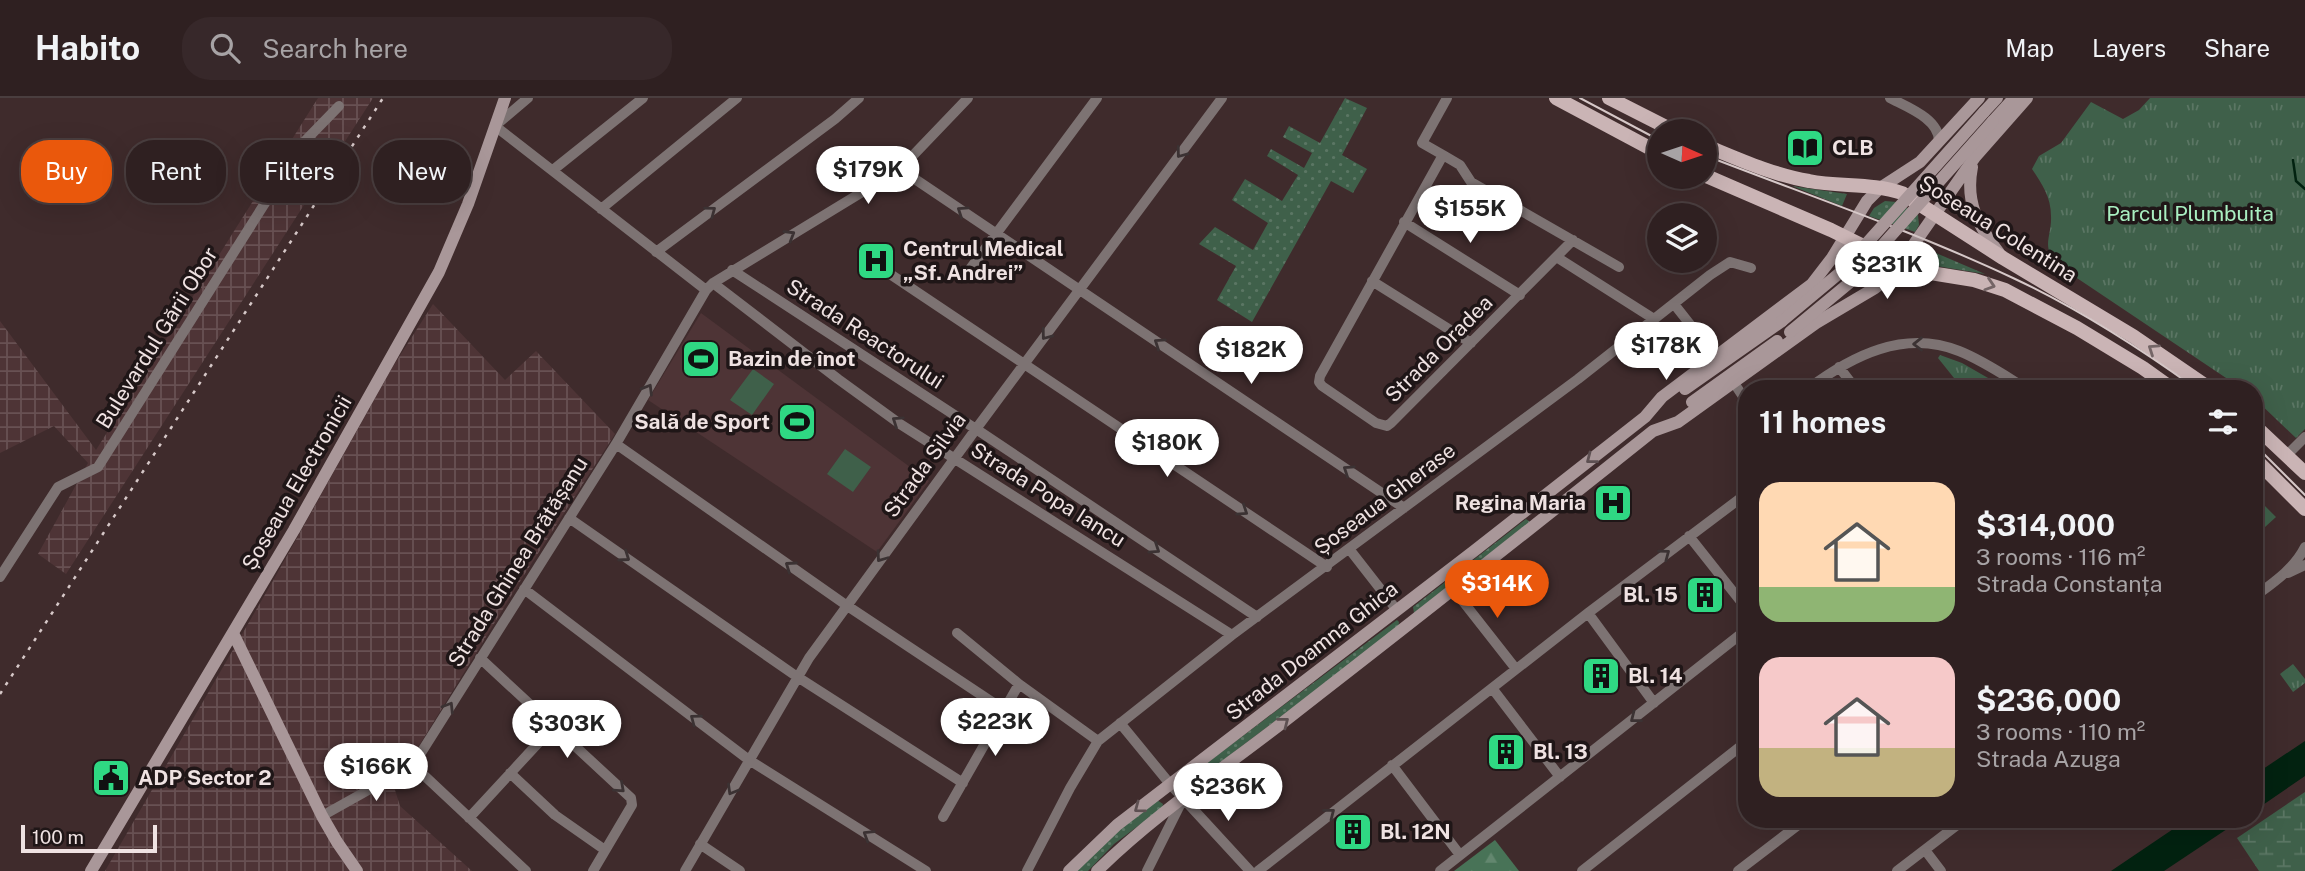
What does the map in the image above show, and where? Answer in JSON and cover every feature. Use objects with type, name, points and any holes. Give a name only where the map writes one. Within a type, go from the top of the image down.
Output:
[{"type":"main road","name":"Șoseaua Electronicii","points":[[91,871],[295,530],[439,272],[463,215],[505,98]]},
{"type":"main road","points":[[1556,98],[1647,147]]},
{"type":"main road","points":[[1609,98],[1650,119]]},
{"type":"main road","name":"Strada Doamna Ghica","points":[[1069,871],[1117,825],[1474,551],[1645,417],[1662,397],[1812,284],[1832,258],[1859,211],[1880,188],[1917,164],[1979,98]]},
{"type":"main road","points":[[1653,431],[1790,332],[1848,284],[1988,116],[1997,98]]},
{"type":"main road","points":[[1645,417],[1782,321],[1842,271],[1988,116],[2014,98]]},
{"type":"main road","name":"Strada Doamna Ghica","points":[[1738,380],[1831,313],[1883,284],[1936,215],[1975,157],[2027,98]]},
{"type":"main road","name":"Șoseaua Colentina","points":[[1717,150],[1792,178],[1902,193],[2003,258],[2133,335],[2198,380]]},
{"type":"main road","points":[[1975,157],[1970,178],[1970,201],[1978,223],[2003,258]]},
{"type":"main road","name":"Șoseaua Colentina","points":[[1717,181],[1844,236],[1912,270],[1985,283],[2005,290],[2077,328],[2160,380]]},
{"type":"main road","name":"Strada Doamna Ghica","points":[[1097,871],[1131,838],[1454,590],[1653,431],[1678,422],[1738,380]]},
{"type":"main road","points":[[2263,433],[2305,473]]},
{"type":"main road","points":[[2263,467],[2305,509]]},
{"type":"main road","points":[[233,633],[323,816],[357,871]]},
{"type":"street","points":[[495,126],[528,98]]},
{"type":"street","points":[[553,170],[643,98]]},
{"type":"street","points":[[601,209],[737,98]]},
{"type":"street","points":[[656,252],[859,98]]},
{"type":"street","points":[[709,286],[900,169],[968,98]]},
{"type":"street","points":[[970,269],[1097,98]]},
{"type":"street","name":"Strada Silvia","points":[[685,871],[796,676],[954,458],[1222,98]]},
{"type":"street","points":[[1447,98],[1422,143],[1460,165],[1471,182],[1619,267]]},
{"type":"street","points":[[1890,98],[1932,123],[1938,132],[1939,142]]},
{"type":"street","name":"Bulevardul Gării Obor","points":[[0,577],[58,488],[98,467],[303,143],[339,106]]},
{"type":"street","name":"Strada Popa Iancu","points":[[495,126],[656,252],[709,286],[868,401],[1232,635]]},
{"type":"street","name":"Strada Oradea","points":[[1443,155],[1404,222],[1319,382],[1376,423],[1387,426],[1391,423],[1573,240]]},
{"type":"street","points":[[900,169],[1404,508]]},
{"type":"street","points":[[1404,222],[1520,295]]},
{"type":"street","points":[[1558,258],[1654,319]]},
{"type":"street","name":"Șoseaua Gherase","points":[[1027,871],[1098,741],[1232,635],[1350,550],[1724,264],[1736,262],[1751,268]]},
{"type":"street","name":"Strada Reactorului","points":[[732,270],[1257,617]]},
{"type":"street","points":[[890,274],[1327,567]]},
{"type":"street","points":[[1373,281],[1471,343]]},
{"type":"street","name":"Strada Ghinea Brătășanu","points":[[323,816],[412,764],[615,444],[709,286]]},
{"type":"street","points":[[1674,304],[1715,356]]},
{"type":"street","points":[[1820,380],[1861,355],[1912,344],[1931,344],[1960,351],[2011,380]]},
{"type":"street","points":[[1839,367],[1849,380]]},
{"type":"street","points":[[1734,383],[1738,389]]},
{"type":"street","points":[[2287,455],[2305,436]]},
{"type":"street","points":[[615,444],[846,605],[1004,710]]},
{"type":"street","points":[[1258,871],[1588,613],[1738,500]]},
{"type":"street","points":[[569,518],[796,676],[962,783]]},
{"type":"street","points":[[1689,536],[1738,598]]},
{"type":"street","points":[[2263,590],[2298,559],[2305,547]]},
{"type":"street","points":[[1350,550],[1396,609]]},
{"type":"street","points":[[2281,576],[2305,565]]},
{"type":"street","points":[[524,589],[749,760],[926,871]]},
{"type":"street","points":[[1454,590],[1516,669]]},
{"type":"street","points":[[1588,613],[1654,703]]},
{"type":"street","points":[[957,633],[1019,684],[1098,741]]},
{"type":"street","points":[[1440,871],[1738,636]]},
{"type":"street","points":[[480,658],[631,798],[632,806],[593,871]]},
{"type":"street","points":[[943,817],[1019,684]]},
{"type":"street","points":[[1492,688],[1560,777]]},
{"type":"street","points":[[1120,723],[1170,784],[1250,871]]},
{"type":"street","points":[[469,818],[552,727]]},
{"type":"street","points":[[1582,871],[1738,748]]},
{"type":"street","points":[[412,764],[526,871]]},
{"type":"street","points":[[1392,765],[1460,855]]},
{"type":"street","points":[[510,773],[568,825],[605,850]]},
{"type":"street","points":[[1147,871],[1184,798]]},
{"type":"street","points":[[1738,871],[1794,828]]},
{"type":"street","points":[[1897,871],[1953,828]]},
{"type":"street","points":[[700,844],[740,871]]},
{"type":"street","points":[[1925,850],[1941,871]]},
{"type":"shaded area","points":[[318,98],[373,98],[346,140],[292,140]]},
{"type":"shaded area","points":[[252,203],[305,203],[66,574],[38,554],[88,463],[54,426],[0,453],[0,321],[96,450]]},
{"type":"shaded area","points":[[433,304],[505,380],[536,351],[615,434],[412,757],[390,774],[400,806],[472,871],[105,871],[392,368]]},
{"type":"shaded area","points":[[701,313],[929,481],[877,552],[648,400]]},
{"type":"shaded area","points":[[2305,741],[2305,776],[2263,805],[2263,769]]},
{"type":"shaded area","points":[[2175,828],[2228,828],[2164,871],[2111,871]]},
{"type":"green space","points":[[1345,98],[1367,108],[1342,155],[1367,169],[1353,193],[1331,181],[1252,322],[1217,300],[1236,266],[1199,244],[1215,227],[1253,250],[1268,223],[1232,200],[1245,179],[1282,201],[1298,175],[1267,156],[1271,149],[1304,168],[1312,153],[1283,137],[1289,126],[1320,143]]},
{"type":"green space","name":"Parcul Plumbuita","points":[[2150,98],[2305,98],[2305,429],[2296,438],[2263,407],[2263,380],[2229,380],[2056,264],[2049,251],[2051,209],[2048,197],[2032,169],[2039,156],[2061,143],[2091,102],[2123,119],[2139,110]]},
{"type":"green space","points":[[1792,186],[1847,194],[1842,206]]},
{"type":"green space","points":[[1885,201],[1897,202],[1918,215],[1919,225],[1915,232],[1869,216],[1874,208]]},
{"type":"green space","points":[[1929,250],[1985,274],[1918,263]]},
{"type":"green space","points":[[1940,355],[1962,363],[1992,380],[1956,380],[1938,358]]},
{"type":"green space","points":[[753,369],[774,384],[752,415],[730,400]]},
{"type":"green space","points":[[845,449],[871,467],[853,492],[827,474]]},
{"type":"green space","points":[[2263,504],[2276,517],[2263,529]]},
{"type":"green space","points":[[1526,519],[1530,522],[1414,613],[1413,607]]},
{"type":"green space","points":[[1397,620],[1398,628],[1193,783],[1191,775]]},
{"type":"green space","points":[[2293,664],[2305,679],[2305,683],[2293,692],[2280,674]]},
{"type":"green space","points":[[2305,792],[2305,871],[2259,871],[2237,838],[2252,828],[2263,828],[2263,820]]},
{"type":"green space","points":[[1157,800],[1163,804],[1162,808],[1114,844],[1088,871],[1076,871],[1114,833]]},
{"type":"green space","points":[[1495,840],[1519,871],[1454,871]]},
{"type":"waterway","points":[[2293,160],[2296,181],[2305,189]]},
{"type":"tram line","points":[[1580,98],[1647,134]]},
{"type":"tram line","points":[[1717,160],[1898,229],[2013,278],[2107,329],[2184,380]]},
{"type":"tram line","points":[[2263,453],[2305,495]]},
{"type":"railway","points":[[0,694],[383,98]]},
{"type":"place","name":"CLB","points":[[1805,148]]},
{"type":"place","name":"Centrul Medical „Sf. Andrei”","points":[[876,261]]},
{"type":"place","name":"Bazin de înot","points":[[701,359]]},
{"type":"place","name":"Sală de Sport","points":[[797,422]]},
{"type":"place","name":"Regina Maria","points":[[1613,503]]},
{"type":"place","name":"Bl. 15","points":[[1705,595]]},
{"type":"place","name":"Bl. 14","points":[[1601,676]]},
{"type":"place","name":"Bl. 13","points":[[1506,752]]},
{"type":"place","name":"ADP Sector 2","points":[[111,778]]},
{"type":"place","name":"Bl. 12N","points":[[1353,832]]}]
